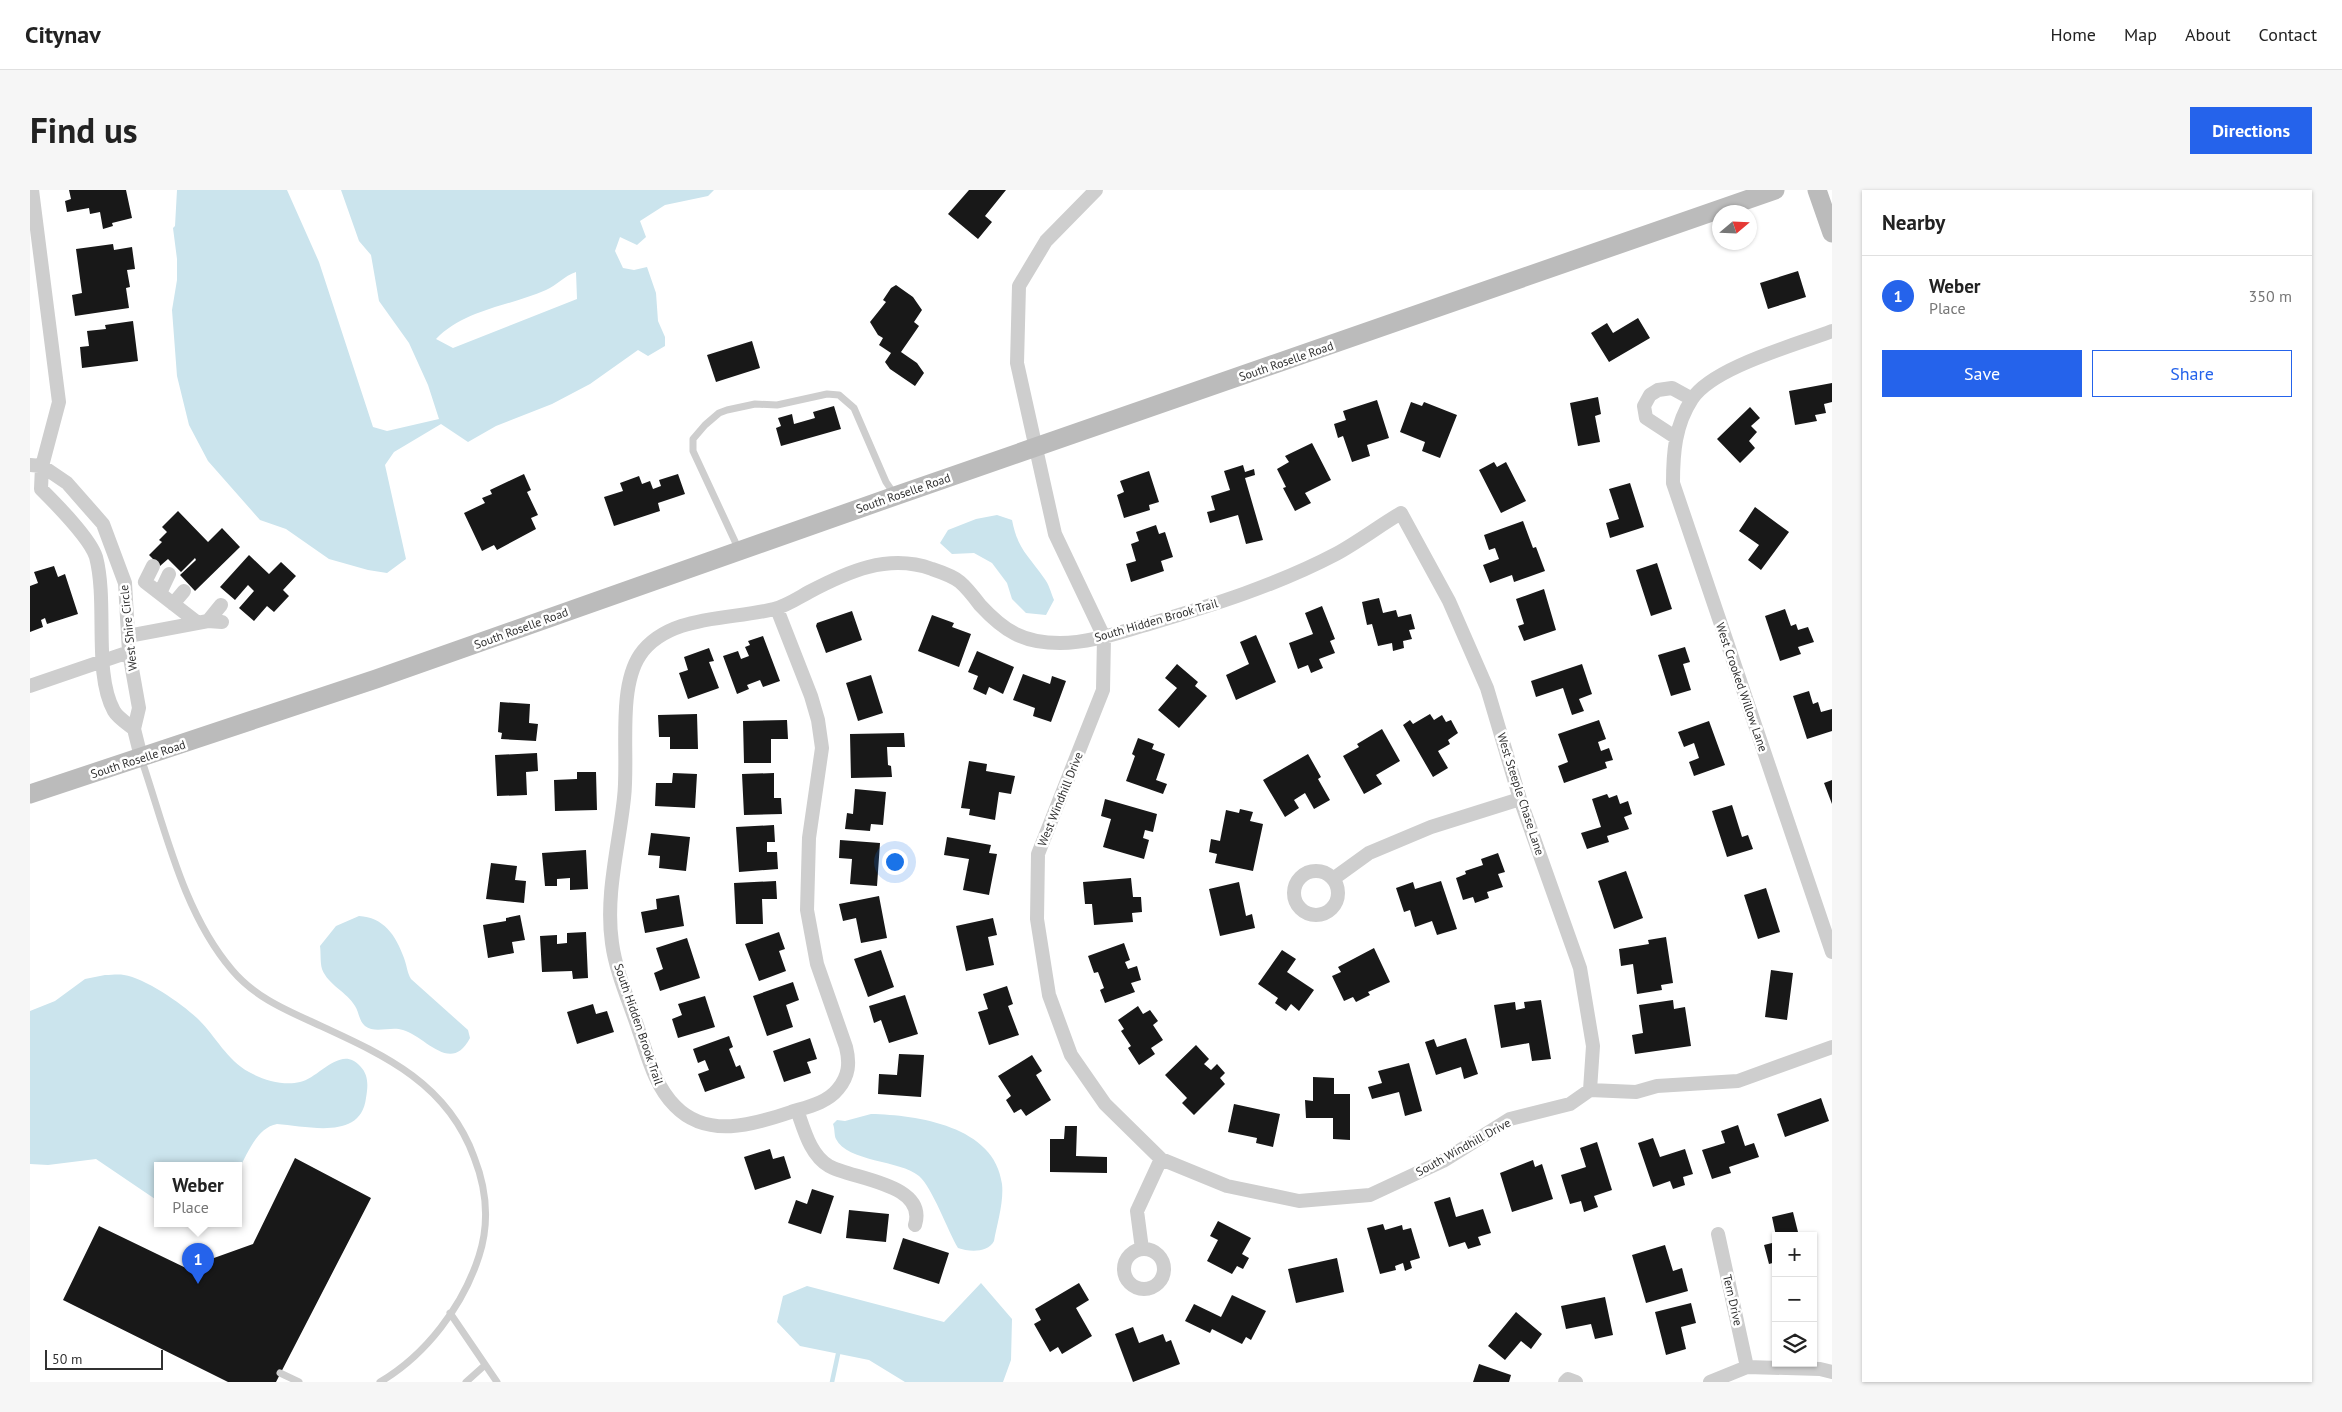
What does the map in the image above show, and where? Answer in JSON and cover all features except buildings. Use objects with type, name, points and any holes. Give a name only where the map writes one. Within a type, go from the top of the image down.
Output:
[{"type":"main road","name":"South Roselle Road","points":[[30,794],[376,679],[895,496],[1775,190]]},
{"type":"main road","points":[[1817,190],[1832,233]]},
{"type":"street","name":"West Shire Circle","points":[[32,190],[59,402],[36,466],[41,490],[72,522],[95,556],[102,604],[104,687],[115,712],[134,729]]},
{"type":"street","name":"West Windhill Drive","points":[[1096,190],[1046,241],[1019,286],[1016,363],[1055,534],[1104,637],[1103,690],[1038,854],[1037,919],[1049,995],[1071,1055],[1106,1104],[1161,1159]]},
{"type":"street","points":[[1675,437],[1646,418],[1644,406],[1650,395],[1658,390],[1672,388],[1692,398],[1700,389],[1720,374],[1832,331]]},
{"type":"street","name":"West Crooked Willow Lane","points":[[1692,398],[1680,421],[1675,437],[1673,483],[1832,952]]},
{"type":"street","name":"West Shire Circle","points":[[36,466],[67,484],[103,524],[125,583],[129,652],[139,708],[134,729],[141,757]]},
{"type":"street","name":"South Hidden Brook Trail","points":[[777,609],[811,696],[818,720],[822,748],[809,838],[807,910],[817,964],[850,1060],[848,1073],[841,1087],[829,1098],[750,1126],[710,1125],[678,1109],[662,1090],[652,1069],[618,969],[612,945],[614,869],[627,776],[626,697],[632,672],[641,654],[655,640],[672,630],[692,624],[777,609],[845,573],[888,562],[913,563],[933,569],[959,581],[996,622],[1015,635],[1037,641],[1059,643],[1104,637],[1255,590],[1336,553],[1401,513]]},
{"type":"street","name":"West Steeple Chase Lane","points":[[1401,513],[1449,602],[1487,688],[1520,799],[1580,968],[1593,1046],[1590,1090]]},
{"type":"street","points":[[153,566],[145,582],[173,604],[203,622]]},
{"type":"street","points":[[160,593],[169,574]]},
{"type":"street","points":[[173,604],[184,591]]},
{"type":"street","points":[[203,622],[221,604]]},
{"type":"street","points":[[128,636],[203,622],[222,622]]},
{"type":"street","points":[[30,686],[129,652]]},
{"type":"street","points":[[1333,879],[1369,853],[1431,827],[1520,799]]},
{"type":"street","points":[[1590,1090],[1636,1092],[1657,1086],[1738,1081],[1832,1047]]},
{"type":"street","name":"South Windhill Drive","points":[[1161,1159],[1227,1186],[1299,1201],[1370,1196],[1443,1161],[1510,1119],[1570,1104],[1590,1090]]},
{"type":"street","points":[[797,1110],[810,1144],[817,1156],[828,1166],[879,1181],[906,1196],[914,1207],[917,1218],[915,1225]]},
{"type":"street","points":[[1142,1249],[1137,1211],[1161,1159]]},
{"type":"street","name":"Tern Drive","points":[[1718,1234],[1747,1367]]},
{"type":"street","points":[[1710,1382],[1747,1367],[1820,1369],[1832,1372]]},
{"type":"street","points":[[1565,1382],[1568,1379],[1576,1382]]},
{"type":"lane","points":[[739,551],[693,451],[693,439],[719,413],[727,410],[754,404],[777,404],[827,394],[839,395],[854,408],[886,482],[895,496]]},
{"type":"lane","points":[[141,757],[182,880],[196,914],[214,947],[232,971],[254,992],[280,1007],[367,1047],[394,1062],[439,1098],[454,1116],[467,1138],[485,1193],[487,1216],[486,1230],[477,1263],[468,1285],[450,1314],[418,1353],[395,1374],[380,1382]]},
{"type":"lane","points":[[450,1314],[497,1382]]},
{"type":"lane","points":[[466,1382],[485,1365]]},
{"type":"lane","points":[[280,1373],[299,1382]]},
{"type":"water","points":[[177,190],[287,190],[319,262],[373,427],[387,431],[439,419],[428,385],[409,343],[379,301],[371,255],[359,241],[341,190],[714,190],[708,196],[665,205],[640,221],[646,237],[637,245],[620,237],[615,251],[623,268],[634,270],[647,267],[656,293],[658,321],[665,337],[665,346],[648,356],[638,350],[590,384],[552,404],[496,426],[468,442],[441,424],[394,452],[385,465],[406,559],[387,573],[368,570],[329,559],[286,529],[260,520],[208,461],[189,425],[177,376],[172,310],[177,280],[177,259],[173,228],[175,226]],"holes":[[[576,272],[577,299],[453,348],[436,339],[460,321],[488,309],[546,290]]]},
{"type":"water","points":[[997,515],[1012,520],[1017,538],[1024,552],[1047,583],[1054,600],[1046,615],[1026,613],[1012,599],[1007,583],[992,563],[974,553],[952,554],[940,543],[948,530],[976,519]]},
{"type":"water","points":[[359,916],[375,920],[388,929],[401,950],[411,979],[468,1030],[470,1038],[463,1049],[455,1053],[446,1053],[403,1030],[378,1030],[363,1024],[352,1001],[325,975],[321,966],[320,946],[336,926]]},
{"type":"water","points":[[105,975],[122,975],[133,977],[164,993],[199,1020],[228,1055],[241,1067],[267,1080],[281,1083],[300,1082],[338,1060],[353,1060],[363,1069],[367,1081],[366,1098],[362,1112],[344,1126],[331,1128],[277,1124],[270,1126],[253,1142],[242,1163],[154,1162],[154,1198],[96,1159],[48,1165],[30,1164],[30,1011],[55,1001],[85,979]]},
{"type":"water","points":[[871,1114],[910,1117],[931,1121],[970,1137],[985,1149],[996,1164],[1002,1184],[1000,1213],[994,1241],[991,1245],[983,1250],[958,1248],[934,1199],[919,1176],[900,1167],[862,1157],[842,1147],[836,1139],[833,1124],[837,1120],[845,1121]]},
{"type":"water","points":[[981,1283],[1012,1319],[1011,1360],[1003,1382],[905,1382],[869,1360],[800,1346],[777,1322],[783,1296],[807,1286],[944,1322]]},
{"type":"waterway","points":[[832,1382],[838,1354]]},
{"type":"place","name":"Weber","points":[[198,1284]]}]
